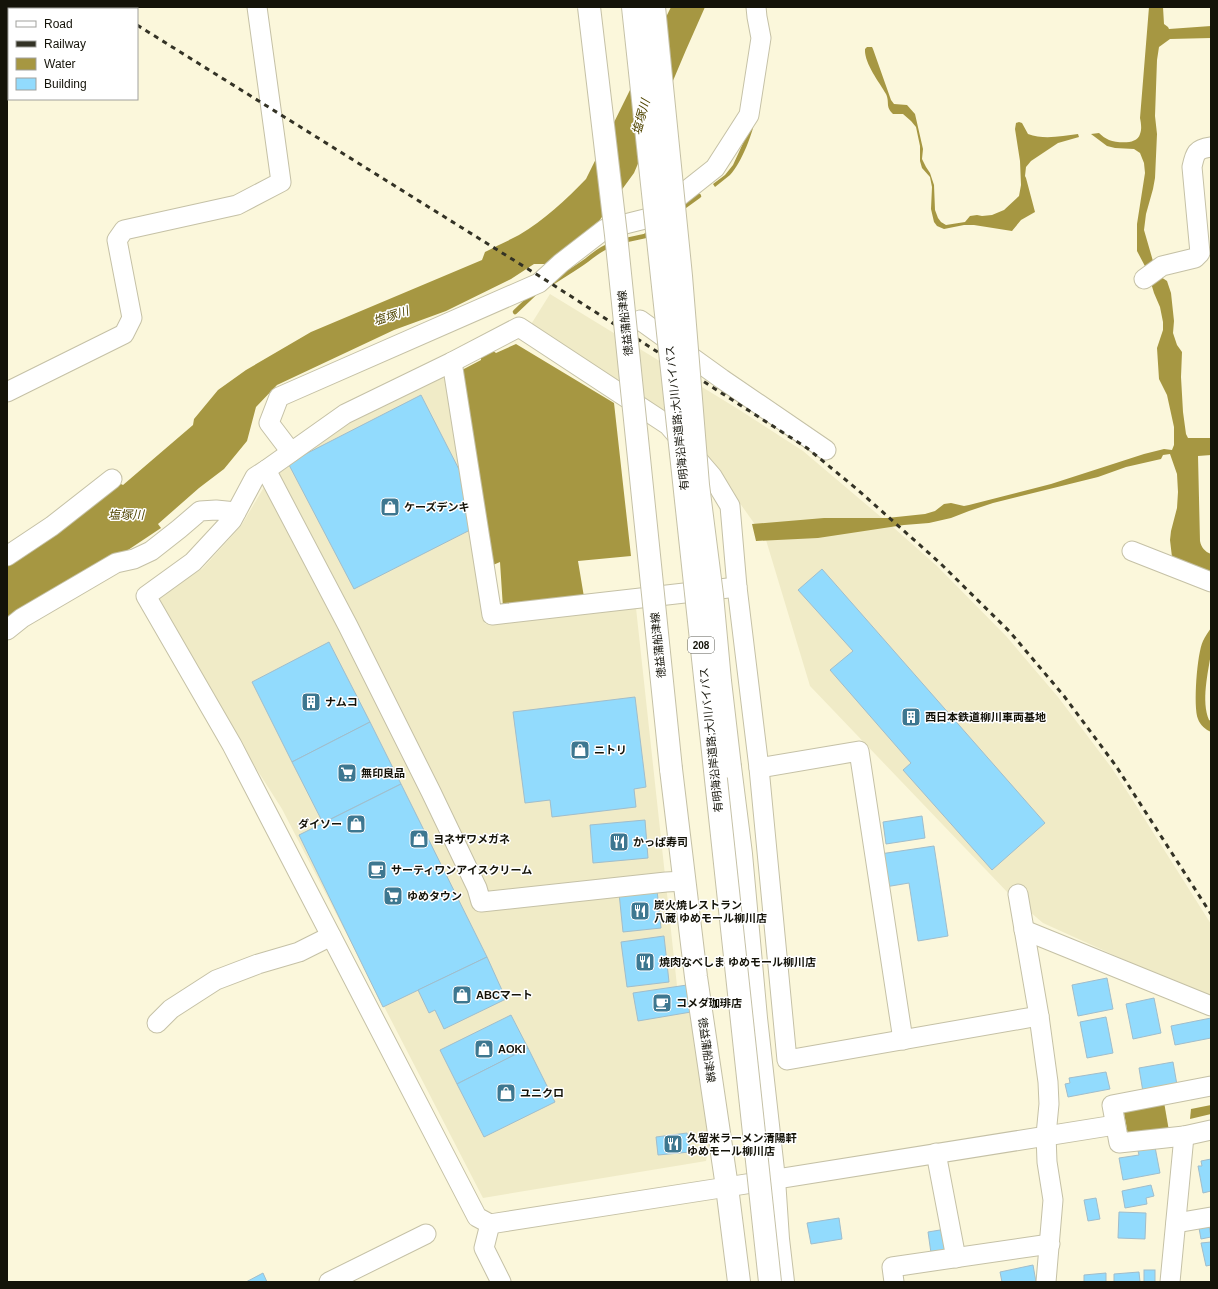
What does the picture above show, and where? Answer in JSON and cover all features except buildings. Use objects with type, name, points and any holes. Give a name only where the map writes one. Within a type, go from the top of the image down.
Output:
[{"type":"main road","name":"徳益蒲船津線","points":[[589,7],[616,235],[671,769],[696,977],[727,1187],[738,1282]]},
{"type":"main road","name":"有明海沿岸道路;大川バイパス","points":[[633,7],[770,1282]]},
{"type":"main road","points":[[654,7],[680,268],[698,485],[741,854],[783,1282]]},
{"type":"street","points":[[7,392],[124,334],[132,318],[117,240],[124,230],[237,205],[281,182],[257,7]]},
{"type":"street","points":[[291,452],[269,422],[279,397],[540,283],[561,263],[604,229],[654,217],[715,168],[749,115],[761,38],[756,7]]},
{"type":"street","points":[[1144,279],[1162,266],[1195,258],[1200,253],[1192,167],[1195,154],[1202,148],[1211,147]]},
{"type":"street","points":[[640,320],[722,379],[826,450]]},
{"type":"street","points":[[1039,1016],[787,1060],[759,768],[737,587],[730,506],[712,476],[668,425],[519,327],[452,362],[345,414],[256,477],[232,520],[193,562],[146,596],[232,745],[477,1217],[490,1224],[1115,1125]]},
{"type":"street","points":[[452,362],[492,615],[737,587]]},
{"type":"street","points":[[266,470],[348,626],[431,792],[477,888],[481,902],[685,881]]},
{"type":"street","points":[[7,556],[52,526],[112,479]]},
{"type":"street","points":[[7,630],[22,618],[116,563],[134,559],[151,551],[200,511],[216,510],[236,512]]},
{"type":"street","points":[[1132,551],[1211,582]]},
{"type":"street","points":[[759,768],[860,751],[903,1040]]},
{"type":"street","points":[[1018,894],[1039,1016],[1048,1082],[1049,1104],[1046,1135],[1047,1162],[1053,1200],[1046,1282]]},
{"type":"street","points":[[1024,930],[1211,1006]]},
{"type":"street","points":[[157,1023],[171,1009],[216,980],[258,964],[299,952],[331,936]]},
{"type":"street","points":[[752,974],[778,970]]},
{"type":"street","points":[[1211,1086],[1112,1105],[1119,1143],[1184,1136],[1211,1130]]},
{"type":"street","points":[[1170,1282],[1184,1136]]},
{"type":"street","points":[[936,1153],[956,1258]]},
{"type":"street","points":[[1176,1223],[1211,1217]]},
{"type":"street","points":[[490,1224],[484,1248],[501,1282]]},
{"type":"street","points":[[329,1282],[426,1234]]},
{"type":"street","points":[[894,1282],[892,1267],[1050,1244]]},
{"type":"shaded area","points":[[550,294],[738,409],[803,451],[937,566],[1006,636],[1058,697],[1111,767],[1211,924],[1211,999],[1043,923],[1010,895],[810,686],[766,540],[688,430],[530,326]]},
{"type":"shaded area","points":[[450,370],[485,624],[636,608],[677,986],[694,985],[709,1146],[706,1161],[483,1198],[282,809],[205,688],[155,596],[202,569],[241,526],[267,482],[360,414]]},
{"type":"water","name":"塩塚川","points":[[671,7],[705,7],[634,173],[599,221],[545,264],[534,264],[511,279],[446,311],[394,330],[277,385],[256,407],[247,441],[224,469],[199,488],[158,524],[161,528],[89,576],[7,624],[7,565],[119,483],[123,485],[193,425],[194,419],[218,390],[246,370],[311,332],[482,260],[485,252],[528,229],[563,202],[586,179]]},
{"type":"water","points":[[1149,7],[1163,7],[1164,24],[1169,29],[1211,26],[1211,38],[1170,39],[1159,47],[1157,60],[1155,116],[1157,134],[1155,178],[1146,214],[1144,230],[1155,268],[1161,277],[1167,281],[1171,293],[1174,321],[1173,333],[1177,345],[1182,352],[1181,377],[1186,434],[1188,438],[1211,438],[1211,455],[1198,456],[1200,541],[1204,549],[1211,554],[1211,576],[1172,557],[1170,540],[1177,508],[1178,492],[1177,474],[1170,454],[1163,455],[1161,459],[1126,467],[1098,477],[993,503],[951,518],[929,523],[904,525],[818,538],[756,541],[752,524],[824,518],[887,518],[925,514],[935,511],[944,504],[951,503],[964,506],[969,505],[1051,484],[1144,454],[1164,449],[1172,450],[1174,445],[1174,427],[1167,395],[1159,379],[1157,348],[1163,330],[1163,322],[1160,307],[1147,270],[1137,251],[1137,224],[1145,173],[1144,163],[1140,153],[1134,149],[1107,146],[1091,134],[1099,133],[1109,140],[1117,142],[1131,142],[1138,138],[1140,134]]},
{"type":"water","points":[[867,47],[872,47],[873,49],[891,100],[894,104],[907,105],[915,114],[923,149],[922,159],[930,173],[934,185],[935,210],[938,218],[946,225],[965,222],[970,216],[992,215],[1004,210],[1019,196],[1021,185],[1020,161],[1015,129],[1016,123],[1022,123],[1028,134],[1034,136],[1053,137],[1078,134],[1079,137],[1058,143],[1031,161],[1026,167],[1025,176],[1035,212],[1021,220],[1012,231],[974,225],[964,225],[944,229],[937,226],[934,222],[931,209],[932,187],[930,177],[922,168],[920,161],[920,146],[916,127],[903,114],[893,114],[888,107],[886,94],[872,72],[867,60],[865,49]]},
{"type":"water","points":[[756,115],[750,138],[739,163],[730,175],[715,187],[713,184],[725,175],[733,165]]},
{"type":"water","points":[[516,344],[614,403],[631,556],[578,561],[584,597],[503,608],[500,562],[493,565],[462,370],[481,360],[481,356],[492,350],[496,353]]},
{"type":"water","points":[[1211,628],[1211,650],[1205,696],[1207,712],[1209,720],[1211,721],[1211,732],[1203,727],[1198,719],[1196,692],[1197,668],[1201,647]]},
{"type":"water","points":[[1164,1102],[1169,1131],[1128,1135],[1124,1113],[1126,1109]]},
{"type":"water","points":[[1211,1105],[1211,1114],[1190,1119],[1191,1109]]},
{"type":"waterway","points":[[42,8],[46,7]]},
{"type":"waterway","points":[[681,209],[699,196]]},
{"type":"waterway","points":[[622,241],[645,236],[651,231]]},
{"type":"waterway","points":[[552,283],[583,263],[601,249],[611,245]]},
{"type":"waterway","points":[[515,312],[534,294]]},
{"type":"railway","points":[[138,26],[544,279],[807,448],[858,490],[940,563],[1010,632],[1064,696],[1116,766],[1211,914]]},
{"type":"place","name":"ケーズデンキ","points":[[390,507]]},
{"type":"place","name":"ナムコ","points":[[311,702]]},
{"type":"place","name":"西日本鉄道柳川車両基地","points":[[911,717]]},
{"type":"place","name":"ニトリ","points":[[580,750]]},
{"type":"place","name":"無印良品","points":[[347,773]]},
{"type":"place","name":"ダイソー","points":[[356,824]]},
{"type":"place","name":"ヨネザワメガネ","points":[[419,839]]},
{"type":"place","name":"かっぱ寿司","points":[[619,842]]},
{"type":"place","name":"サーティワンアイスクリーム","points":[[377,870]]},
{"type":"place","name":"ゆめタウン","points":[[393,896]]},
{"type":"place","name":"炭火焼レストラン 八蔵 ゆめモール柳川店","points":[[640,911]]},
{"type":"place","name":"焼肉なべしま ゆめモール柳川店","points":[[645,962]]},
{"type":"place","name":"ABCマート","points":[[462,995]]},
{"type":"place","name":"コメダ珈琲店","points":[[662,1003]]},
{"type":"place","name":"AOKI","points":[[484,1049]]},
{"type":"place","name":"ユニクロ","points":[[506,1093]]},
{"type":"place","name":"久留米ラーメン清陽軒 ゆめモール柳川店","points":[[673,1144]]}]
